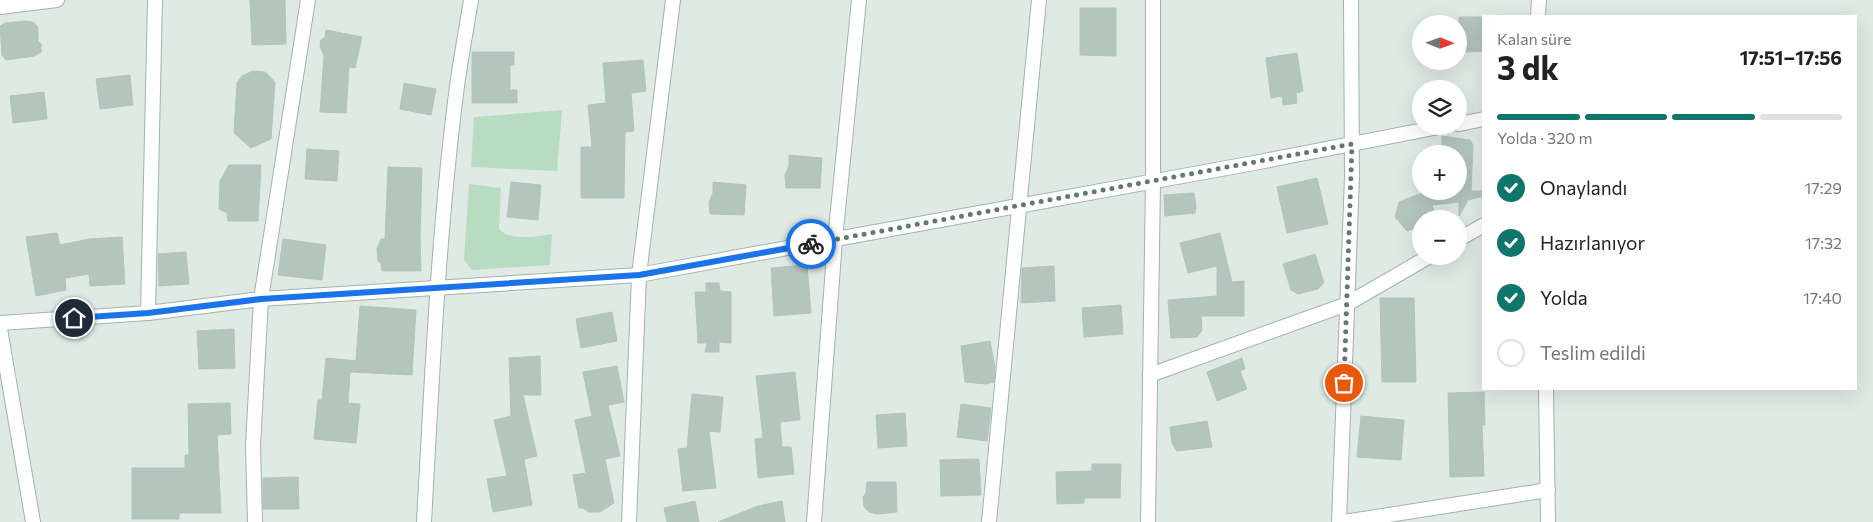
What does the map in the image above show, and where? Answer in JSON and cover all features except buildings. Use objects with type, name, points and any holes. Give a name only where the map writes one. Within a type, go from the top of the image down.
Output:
[{"type":"street","points":[[0,7],[57,0]]},
{"type":"street","points":[[148,313],[154,0]]},
{"type":"street","points":[[254,522],[253,444],[261,299],[308,0]]},
{"type":"street","points":[[424,522],[438,287],[456,92],[471,0]]},
{"type":"street","points":[[629,522],[639,275],[674,0]]},
{"type":"street","points":[[814,522],[835,240],[859,0]]},
{"type":"street","points":[[989,522],[1039,0]]},
{"type":"street","points":[[1148,522],[1153,181],[1153,0]]},
{"type":"street","points":[[1339,522],[1352,144],[1351,0]]},
{"type":"street","points":[[1538,0],[1538,15]]},
{"type":"street","points":[[1467,122],[1482,119]]},
{"type":"street","points":[[0,323],[148,313],[261,299],[639,275],[1412,132]]},
{"type":"street","points":[[1467,235],[1482,226]]},
{"type":"street","points":[[1150,374],[1347,304],[1414,265]]},
{"type":"street","points":[[0,329],[33,522]]},
{"type":"street","points":[[1546,390],[1548,522]]},
{"type":"street","points":[[1344,522],[1416,516],[1548,490]]},
{"type":"green space","points":[[562,110],[557,171],[471,167],[474,117]]},
{"type":"green space","points":[[469,184],[501,188],[499,229],[504,233],[517,237],[552,234],[550,265],[472,270],[464,260]]},
{"type":"way so far","points":[[811,244],[1352,144],[1344,383]]},
{"type":"route","points":[[74,318],[148,313],[261,299],[639,275],[811,244]]}]
